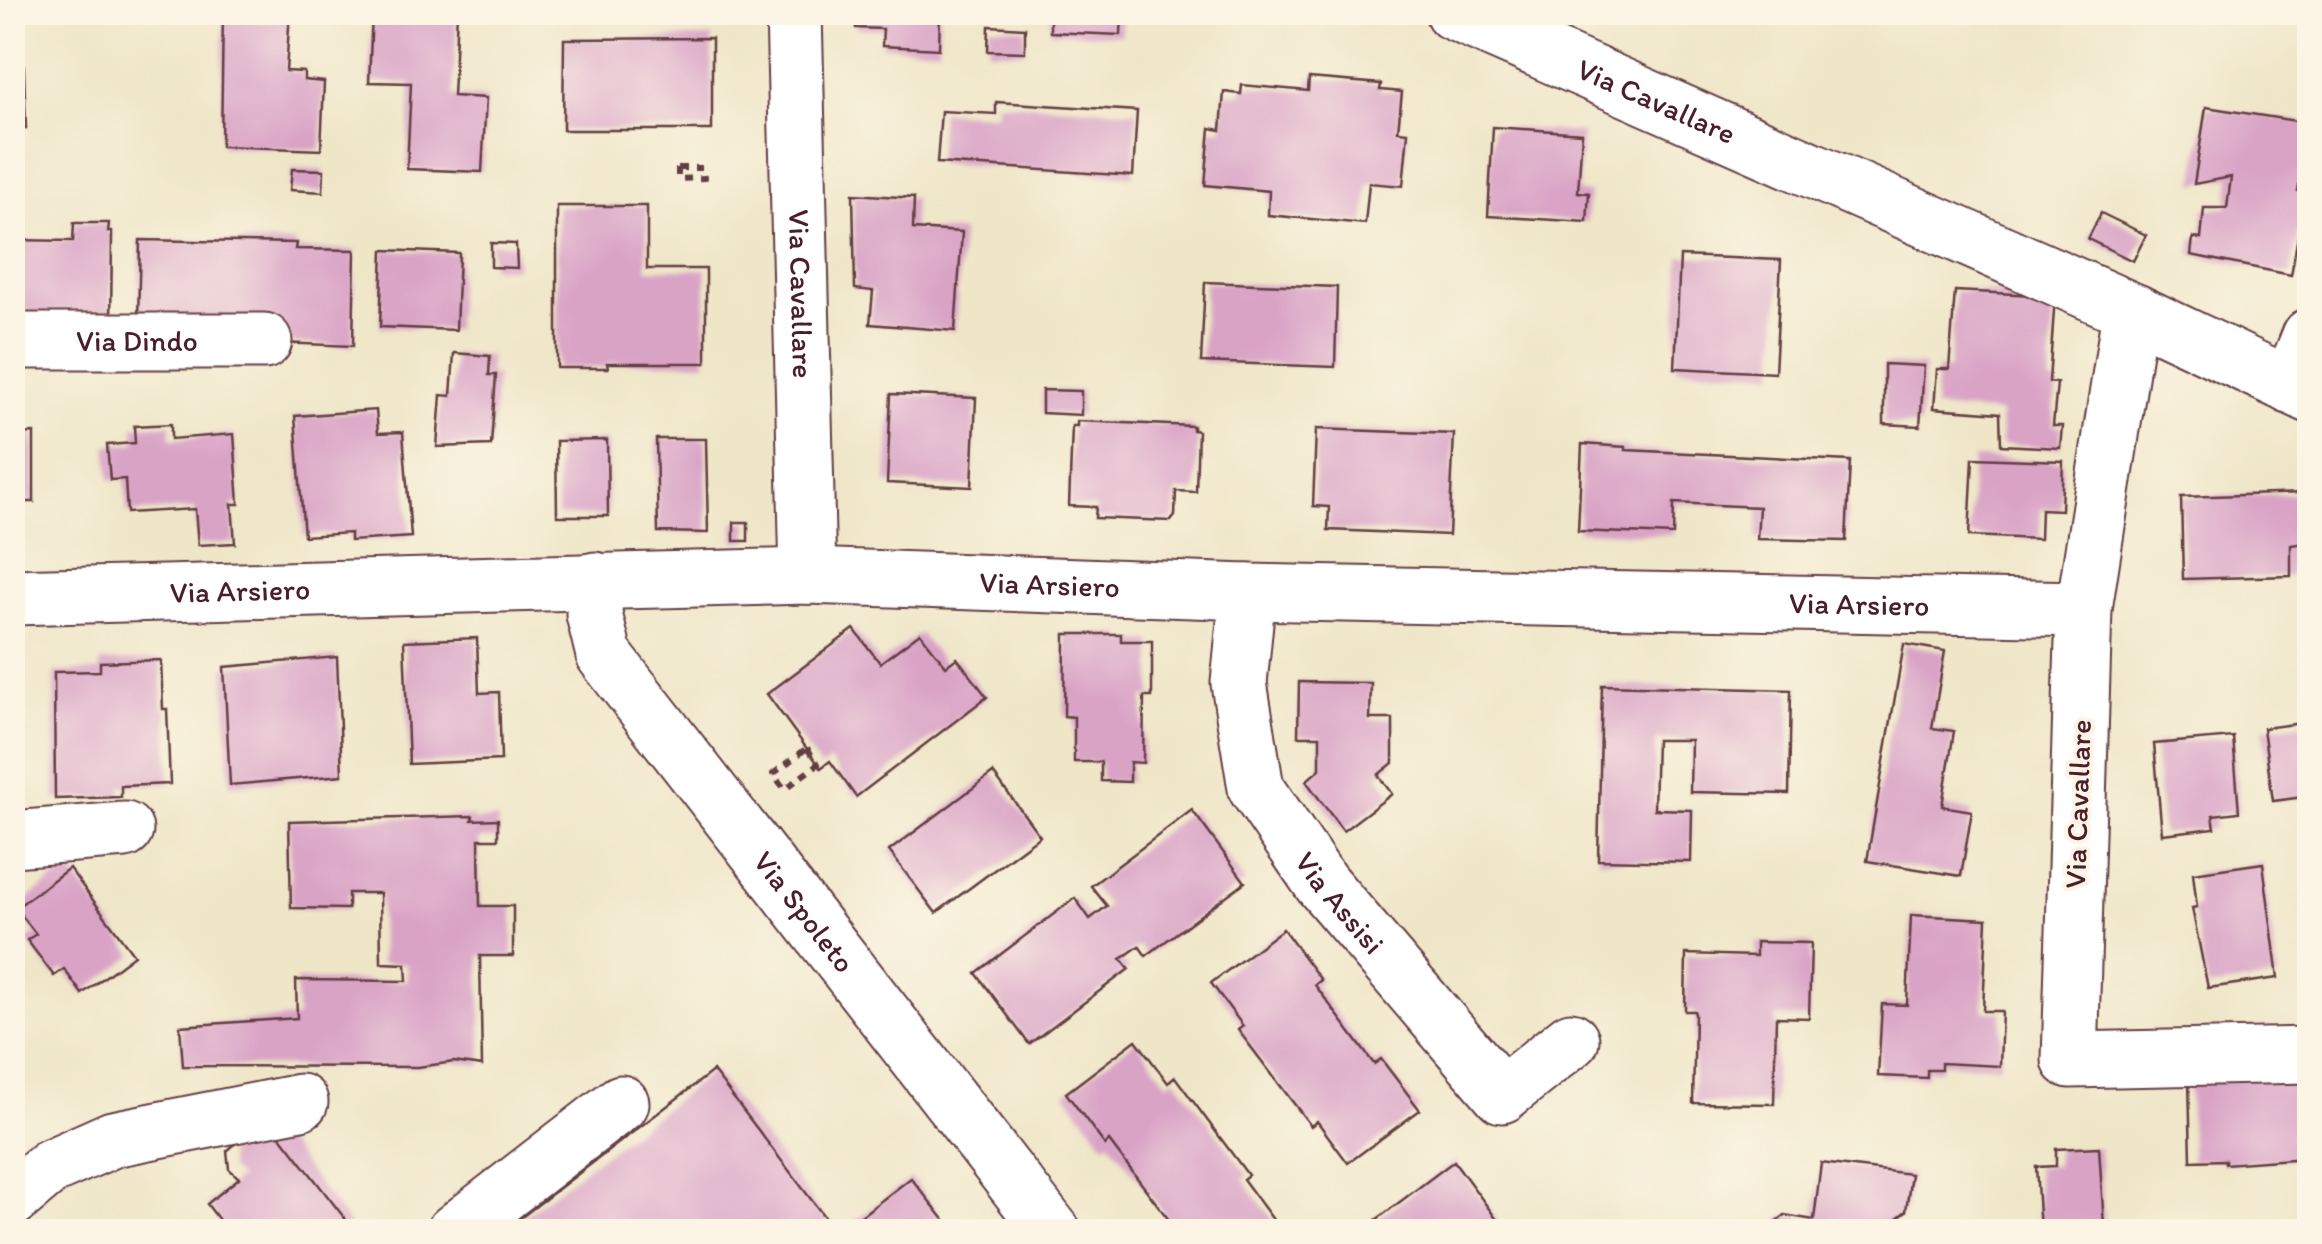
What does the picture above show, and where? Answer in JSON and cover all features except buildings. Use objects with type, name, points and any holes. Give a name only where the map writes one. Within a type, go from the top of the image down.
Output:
[{"type":"street","name":"Via Cavallare","points":[[794,12],[808,576]]},
{"type":"street","name":"Via Cavallare","points":[[1453,12],[2134,312],[2300,390],[2310,336]]},
{"type":"street","name":"Via Cavallare","points":[[2134,312],[2127,332],[2084,610],[2070,1060],[2310,1055]]},
{"type":"street","name":"Via Dindo","points":[[12,341],[264,342]]},
{"type":"street","name":"Via Arsiero","points":[[12,597],[808,576],[1248,592],[2084,610]]},
{"type":"street","name":"Via Spoleto","points":[[595,580],[594,614],[604,654],[1053,1232]]},
{"type":"street","name":"Via Assisi","points":[[1248,592],[1239,683],[1256,788],[1321,883],[1502,1095],[1571,1040]]},
{"type":"street","points":[[12,839],[125,830]]},
{"type":"street","points":[[12,1199],[50,1167],[113,1139],[300,1102]]},
{"type":"street","points":[[454,1232],[621,1102]]},
{"type":"path","points":[[807,748],[818,764],[785,788],[773,774],[807,748]]}]
